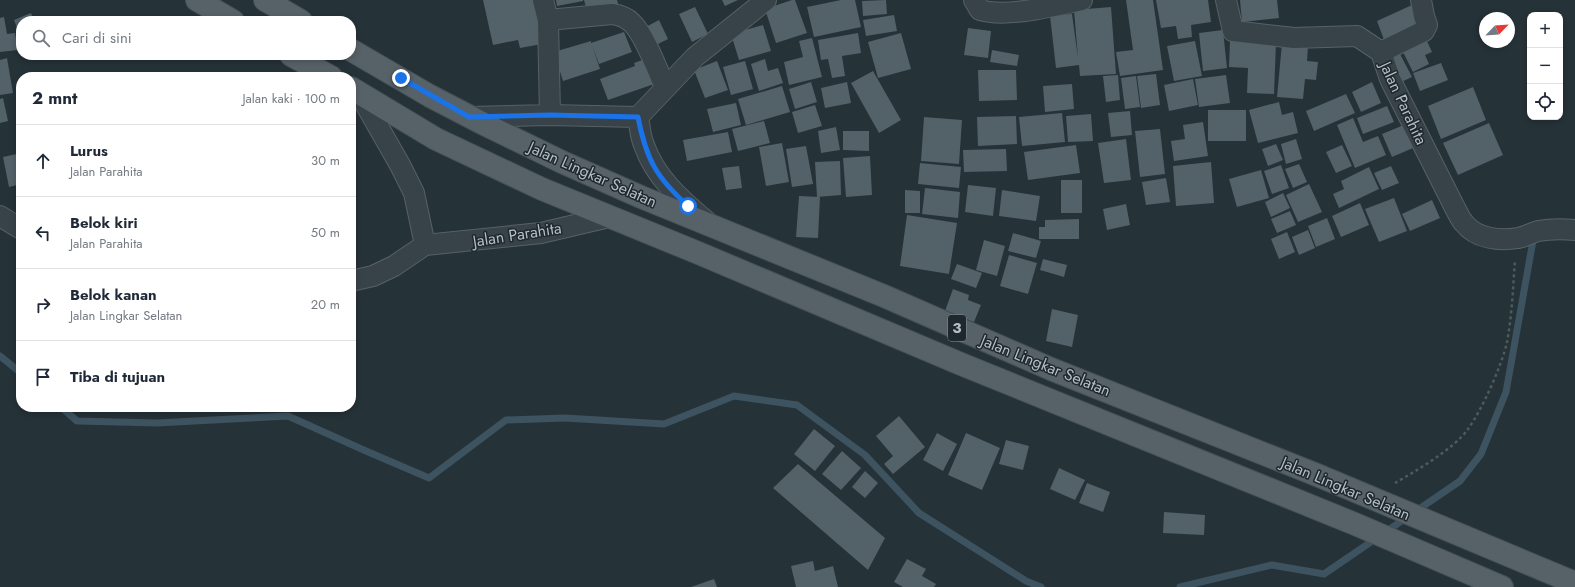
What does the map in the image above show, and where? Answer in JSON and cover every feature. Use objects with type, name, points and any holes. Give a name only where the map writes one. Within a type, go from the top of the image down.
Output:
[{"type":"main road","points":[[197,0],[224,16]]},
{"type":"main road","points":[[265,0],[292,16]]},
{"type":"main road","name":"Jalan Lingkar Selatan","points":[[356,53],[469,117],[562,162],[641,197],[884,296],[1051,369],[1317,475],[1575,583]]},
{"type":"main road","points":[[300,60],[322,72]]},
{"type":"main road","name":"Jalan Lingkar Selatan","points":[[356,92],[436,139],[542,189],[968,367],[1355,524],[1502,587]]},
{"type":"street","points":[[543,0],[548,20],[550,115]]},
{"type":"street","points":[[469,117],[550,115],[638,117],[695,57],[766,0]]},
{"type":"street","points":[[974,0],[980,10],[989,13],[1025,11],[1082,0]]},
{"type":"street","name":"Jalan Parahita","points":[[1226,0],[1233,31],[1294,38],[1357,36],[1381,52],[1390,79],[1455,208],[1464,224],[1472,230],[1482,236],[1494,239],[1524,236],[1551,230],[1575,230]]},
{"type":"street","points":[[1381,52],[1424,31],[1427,25],[1421,0]]},
{"type":"street","points":[[548,20],[612,14],[621,15],[632,22],[639,31],[665,87]]},
{"type":"street","points":[[356,93],[400,165],[414,193],[425,245]]},
{"type":"street","points":[[638,117],[643,143],[654,168],[677,195],[710,224]]},
{"type":"street","points":[[0,216],[16,226]]},
{"type":"street","name":"Jalan Parahita","points":[[356,280],[373,276],[394,266],[425,245],[541,233],[609,217]]},
{"type":"path","points":[[1370,498],[1412,474],[1452,445],[1468,429],[1476,416],[1493,382],[1507,343],[1524,236]]},
{"type":"building","points":[[483,0],[533,0],[542,44],[520,48],[518,40],[493,45]]},
{"type":"building","points":[[556,0],[583,0],[583,1],[557,6]]},
{"type":"building","points":[[584,0],[617,0],[620,11],[588,14]]},
{"type":"building","points":[[722,0],[738,0],[725,6]]},
{"type":"building","points":[[795,0],[807,33],[776,43],[765,9]]},
{"type":"building","points":[[841,0],[855,0],[861,27],[814,37],[807,7]]},
{"type":"building","points":[[886,0],[887,14],[863,16],[862,1]]},
{"type":"building","points":[[1126,0],[1153,0],[1163,70],[1120,76],[1116,52],[1133,50]]},
{"type":"building","points":[[1156,0],[1208,0],[1211,22],[1191,25],[1192,37],[1178,39],[1176,26],[1161,28]]},
{"type":"building","points":[[1240,0],[1277,0],[1279,18],[1242,22]]},
{"type":"building","points":[[1412,5],[1422,27],[1386,45],[1377,21]]},
{"type":"building","points":[[695,7],[708,34],[692,42],[679,14]]},
{"type":"building","points":[[1111,7],[1116,74],[1080,76],[1079,65],[1056,68],[1050,16],[1072,14],[1078,58],[1074,10]]},
{"type":"building","points":[[31,13],[32,16],[24,16]]},
{"type":"building","points":[[894,15],[897,31],[866,36],[863,20]]},
{"type":"building","points":[[4,17],[7,34],[15,33],[16,50],[0,52],[0,18]]},
{"type":"building","points":[[659,20],[668,39],[650,48],[640,30]]},
{"type":"building","points":[[763,25],[771,51],[739,60],[731,34]]},
{"type":"building","points":[[968,28],[991,31],[988,58],[964,55]]},
{"type":"building","points":[[1223,30],[1227,68],[1203,71],[1199,33]]},
{"type":"building","points":[[624,32],[632,52],[599,64],[592,45],[600,69],[563,81],[554,52],[591,41],[591,43]]},
{"type":"building","points":[[858,33],[861,53],[842,56],[845,76],[832,78],[828,59],[821,60],[818,40]]},
{"type":"building","points":[[901,33],[911,69],[878,78],[868,42]]},
{"type":"building","points":[[812,38],[822,77],[789,85],[784,62],[803,57],[799,41]]},
{"type":"building","points":[[1426,39],[1432,52],[1425,55],[1429,64],[1413,72],[1402,50]]},
{"type":"building","points":[[1230,40],[1276,43],[1274,94],[1247,93],[1248,68],[1229,67]]},
{"type":"building","points":[[1195,41],[1202,76],[1174,81],[1167,46]]},
{"type":"building","points":[[1282,43],[1308,46],[1307,61],[1318,62],[1316,80],[1305,79],[1303,99],[1277,97]]},
{"type":"building","points":[[992,50],[1019,55],[1017,66],[990,62]]},
{"type":"building","points":[[1400,54],[1412,77],[1397,84],[1386,61]]},
{"type":"building","points":[[7,58],[13,93],[0,95],[0,60]]},
{"type":"building","points":[[648,58],[657,83],[608,100],[600,79],[635,66],[634,63]]},
{"type":"building","points":[[765,59],[768,71],[778,68],[783,83],[759,91],[751,64]]},
{"type":"building","points":[[717,61],[728,90],[705,98],[694,70]]},
{"type":"building","points":[[745,61],[753,89],[731,95],[723,67]]},
{"type":"building","points":[[1441,63],[1448,80],[1420,91],[1413,73]]},
{"type":"building","points":[[978,70],[1016,70],[1017,100],[979,101]]},
{"type":"building","points":[[873,71],[901,120],[879,133],[851,83]]},
{"type":"building","points":[[1156,74],[1160,105],[1141,108],[1137,76]]},
{"type":"building","points":[[1118,75],[1120,100],[1106,102],[1103,76]]},
{"type":"building","points":[[1226,75],[1230,103],[1199,107],[1195,79]]},
{"type":"building","points":[[1136,76],[1140,107],[1125,109],[1121,78]]},
{"type":"building","points":[[1193,79],[1198,105],[1169,111],[1164,85]]},
{"type":"building","points":[[811,82],[817,102],[795,109],[789,89]]},
{"type":"building","points":[[847,82],[851,103],[825,108],[821,88]]},
{"type":"building","points":[[1372,82],[1381,103],[1361,112],[1352,92]]},
{"type":"building","points":[[1072,84],[1074,109],[1045,112],[1043,86]]},
{"type":"building","points":[[782,86],[790,112],[746,125],[738,99]]},
{"type":"building","points":[[1473,87],[1486,120],[1441,139],[1428,106]]},
{"type":"building","points":[[1346,94],[1355,113],[1314,131],[1306,111]]},
{"type":"building","points":[[3,98],[8,121],[0,123],[0,99]]},
{"type":"building","points":[[1279,102],[1282,115],[1293,112],[1298,133],[1258,143],[1249,110]]},
{"type":"building","points":[[736,103],[741,125],[713,132],[707,109]]},
{"type":"building","points":[[815,105],[822,126],[798,133],[792,112]]},
{"type":"building","points":[[1387,106],[1394,122],[1363,134],[1357,118]]},
{"type":"building","points":[[1208,110],[1246,110],[1246,141],[1208,141]]},
{"type":"building","points":[[1130,111],[1132,135],[1111,137],[1108,113]]},
{"type":"building","points":[[1062,113],[1065,142],[1022,146],[1019,117]]},
{"type":"building","points":[[1091,114],[1093,141],[1068,142],[1066,116]]},
{"type":"building","points":[[1016,116],[1017,144],[978,146],[977,117]]},
{"type":"building","points":[[924,117],[962,120],[959,164],[921,161]]},
{"type":"building","points":[[1353,118],[1363,142],[1378,136],[1386,155],[1355,168],[1337,125]]},
{"type":"building","points":[[764,121],[770,143],[738,151],[732,129]]},
{"type":"building","points":[[1203,122],[1208,156],[1174,161],[1171,141],[1185,139],[1183,125]]},
{"type":"building","points":[[1489,123],[1503,155],[1458,175],[1443,143]]},
{"type":"building","points":[[1404,125],[1413,148],[1392,157],[1382,134]]},
{"type":"building","points":[[836,127],[840,150],[821,153],[818,131]]},
{"type":"building","points":[[1160,129],[1165,174],[1140,177],[1135,131]]},
{"type":"building","points":[[843,131],[869,131],[869,151],[843,150]]},
{"type":"building","points":[[728,132],[732,152],[687,161],[683,140]]},
{"type":"building","points":[[1126,139],[1131,180],[1104,183],[1098,143]]},
{"type":"building","points":[[1296,139],[1302,159],[1286,164],[1281,144]]},
{"type":"building","points":[[782,143],[789,182],[766,186],[759,147]]},
{"type":"building","points":[[1276,144],[1283,160],[1268,166],[1262,149]]},
{"type":"building","points":[[1076,145],[1080,173],[1028,180],[1024,152]]},
{"type":"building","points":[[1342,145],[1352,166],[1336,173],[1326,152]]},
{"type":"building","points":[[806,146],[813,184],[792,187],[786,149]]},
{"type":"building","points":[[1006,149],[1007,171],[964,172],[963,150]]},
{"type":"building","points":[[16,154],[16,185],[9,187],[3,157]]},
{"type":"building","points":[[870,156],[872,195],[846,197],[843,158]]},
{"type":"building","points":[[840,161],[841,195],[817,197],[815,162]]},
{"type":"building","points":[[1211,162],[1214,203],[1176,206],[1173,166]]},
{"type":"building","points":[[920,163],[961,167],[959,188],[918,184]]},
{"type":"building","points":[[1299,164],[1307,182],[1293,188],[1285,169]]},
{"type":"building","points":[[1281,165],[1289,188],[1272,194],[1264,171]]},
{"type":"building","points":[[739,166],[742,188],[726,190],[722,168]]},
{"type":"building","points":[[1391,166],[1399,183],[1382,190],[1374,173]]},
{"type":"building","points":[[1369,167],[1379,189],[1339,208],[1333,194],[1344,189],[1341,181]]},
{"type":"building","points":[[1261,170],[1269,198],[1237,207],[1229,179]]},
{"type":"building","points":[[1166,178],[1170,202],[1146,205],[1142,182]]},
{"type":"building","points":[[1061,180],[1082,180],[1082,213],[1061,213]]},
{"type":"building","points":[[1309,184],[1322,212],[1298,222],[1286,195]]},
{"type":"building","points":[[968,185],[996,188],[993,216],[965,212]]},
{"type":"building","points":[[925,188],[960,192],[958,218],[922,214]]},
{"type":"building","points":[[905,190],[920,191],[920,213],[905,213]]},
{"type":"building","points":[[1002,190],[1040,196],[1036,221],[999,216]]},
{"type":"building","points":[[1283,193],[1290,208],[1271,217],[1265,202]]},
{"type":"building","points":[[799,196],[820,197],[818,238],[796,237]]},
{"type":"building","points":[[1394,198],[1407,231],[1379,242],[1365,209]]},
{"type":"building","points":[[1432,200],[1440,218],[1410,231],[1402,214]]},
{"type":"building","points":[[1360,203],[1369,225],[1341,237],[1332,216]]},
{"type":"building","points":[[1126,204],[1130,225],[1107,230],[1103,209]]},
{"type":"building","points":[[1290,211],[1296,225],[1277,233],[1271,219]]},
{"type":"building","points":[[907,215],[957,223],[949,274],[900,266]]},
{"type":"building","points":[[1327,218],[1335,239],[1316,247],[1308,226]]},
{"type":"building","points":[[1079,219],[1079,239],[1039,239],[1039,227],[1045,227],[1045,220]]},
{"type":"building","points":[[1308,230],[1315,248],[1299,255],[1292,237]]},
{"type":"building","points":[[1287,232],[1295,252],[1279,259],[1271,239]]},
{"type":"building","points":[[1013,233],[1041,241],[1036,258],[1008,251]]},
{"type":"building","points":[[984,240],[1005,246],[997,276],[976,270]]},
{"type":"building","points":[[1009,255],[1037,263],[1028,294],[1000,286]]},
{"type":"building","points":[[1043,259],[1067,265],[1064,277],[1040,270]]},
{"type":"building","points":[[957,264],[982,273],[976,288],[951,279]]},
{"type":"building","points":[[953,289],[969,295],[968,300],[981,305],[974,322],[945,311]]},
{"type":"building","points":[[1052,309],[1078,315],[1072,347],[1046,341]]},
{"type":"building","points":[[899,416],[925,447],[893,474],[884,464],[893,456],[876,436]]},
{"type":"building","points":[[814,429],[835,446],[815,471],[794,454]]},
{"type":"building","points":[[937,433],[957,444],[943,471],[923,460]]},
{"type":"building","points":[[966,433],[1000,448],[982,490],[948,475]]},
{"type":"building","points":[[1006,440],[1029,446],[1023,470],[999,464]]},
{"type":"building","points":[[842,451],[861,468],[841,490],[822,474]]},
{"type":"building","points":[[798,464],[885,538],[868,570],[773,488]]},
{"type":"building","points":[[1059,468],[1085,480],[1075,500],[1050,489]]},
{"type":"building","points":[[865,471],[878,483],[865,498],[852,487]]},
{"type":"building","points":[[1087,483],[1110,492],[1103,512],[1079,503]]},
{"type":"building","points":[[1164,512],[1205,515],[1204,535],[1163,533]]},
{"type":"building","points":[[907,559],[926,569],[922,576],[936,584],[934,587],[903,587],[894,582]]},
{"type":"building","points":[[813,561],[815,571],[833,566],[838,587],[796,587],[791,566]]},
{"type":"building","points":[[714,579],[717,587],[691,587]]},
{"type":"waterway","points":[[1180,587],[1272,565],[1324,574],[1460,481],[1481,454],[1506,392],[1534,235]]},
{"type":"waterway","points":[[0,356],[16,369]]},
{"type":"waterway","points":[[67,412],[77,421],[157,423],[288,416],[429,478],[506,420],[565,418],[664,424],[734,396],[797,405],[865,455],[919,513],[1026,581],[1041,587]]},
{"type":"route","points":[[401,78],[469,117],[550,115],[638,117],[643,143],[650,161],[664,181],[688,206]]}]
